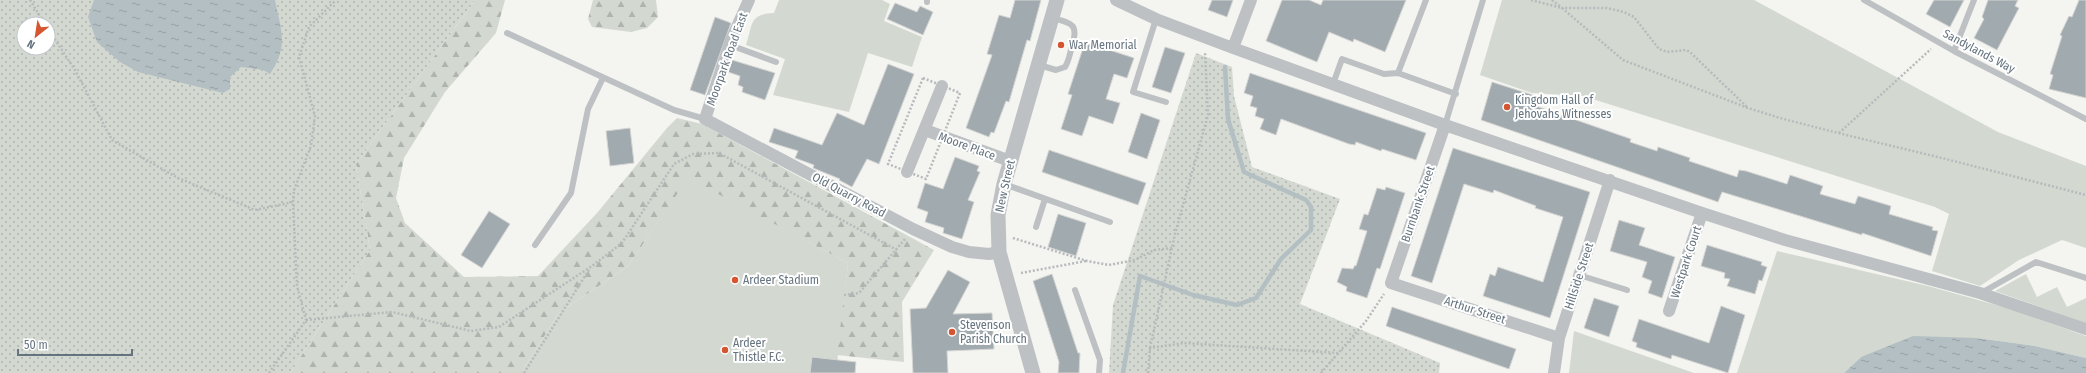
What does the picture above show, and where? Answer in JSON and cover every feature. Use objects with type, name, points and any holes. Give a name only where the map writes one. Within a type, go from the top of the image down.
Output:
[{"type":"street","name":"Moorpark Road East","points":[[705,119],[730,45],[750,0]]},
{"type":"street","name":"New Street","points":[[1033,373],[998,252],[997,233],[999,202],[1057,0]]},
{"type":"street","points":[[1116,0],[1156,19],[1233,48],[1445,124],[1702,213],[1785,240],[1980,293],[2086,329]]},
{"type":"street","points":[[1233,48],[1251,0]]},
{"type":"street","name":"Moore Place","points":[[907,172],[942,86]]},
{"type":"street","name":"Old Quarry Road","points":[[705,119],[913,229],[952,247],[969,252],[989,254],[998,252]]},
{"type":"street","name":"Burnbank Street","points":[[1391,283],[1445,124]]},
{"type":"street","name":"Moore Place","points":[[924,130],[1010,161]]},
{"type":"street","name":"Hillside Street","points":[[1554,373],[1559,338],[1610,180]]},
{"type":"street","name":"Westpark Court","points":[[1669,311],[1702,213]]},
{"type":"street","name":"Arthur Street","points":[[1391,283],[1559,338]]},
{"type":"lane","points":[[1398,73],[1426,0]]},
{"type":"lane","points":[[1445,124],[1456,94],[1483,0]]},
{"type":"lane","name":"Sandylands Way","points":[[1864,0],[1938,43],[2086,119]]},
{"type":"lane","points":[[1954,51],[1974,0]]},
{"type":"lane","points":[[1038,64],[1056,70],[1065,67],[1076,35],[1074,28],[1070,23],[1052,18]]},
{"type":"lane","points":[[1156,19],[1133,92],[1166,102]]},
{"type":"lane","points":[[507,34],[674,110],[705,119]]},
{"type":"lane","points":[[730,45],[776,62]]},
{"type":"lane","points":[[1333,84],[1342,59],[1384,74],[1398,73],[1456,94]]},
{"type":"lane","points":[[535,244],[571,193],[588,109],[603,78]]},
{"type":"lane","points":[[1004,184],[1110,222]]},
{"type":"lane","points":[[1036,227],[1045,199]]},
{"type":"lane","points":[[1980,293],[2036,262],[2086,278]]},
{"type":"lane","points":[[1579,275],[1627,290]]},
{"type":"lane","points":[[1075,290],[1100,360],[1099,373]]},
{"type":"path","points":[[30,0],[40,16]]},
{"type":"path","points":[[269,373],[306,320],[297,286],[293,202],[294,190],[311,146],[315,116],[299,57],[309,28],[336,0]]},
{"type":"path","points":[[1531,0],[1562,8],[1607,8],[1634,16],[1659,49],[1667,52],[1686,50],[1690,52],[1748,108]]},
{"type":"path","points":[[1552,0],[1623,60],[1748,108],[1838,133],[2086,195]]},
{"type":"path","points":[[1148,373],[1150,348],[1164,280],[1208,115],[1204,37]]},
{"type":"path","points":[[56,41],[75,70],[112,140],[178,178],[255,210],[293,202]]},
{"type":"path","points":[[1838,133],[1938,43]]},
{"type":"path","points":[[306,320],[392,312],[471,331],[499,327],[592,266],[622,243],[674,164],[693,154],[718,153],[897,250]]},
{"type":"path","points":[[844,295],[859,294],[913,229]]},
{"type":"path","points":[[997,233],[1087,261],[1109,265],[1135,260],[1154,250],[1172,248]]},
{"type":"path","points":[[1006,276],[1087,261]]},
{"type":"path","points":[[524,373],[592,266]]},
{"type":"path","points":[[1321,373],[1366,321],[1391,283]]},
{"type":"path","points":[[1150,348],[1184,343],[1338,353]]},
{"type":"green space","points":[[0,0],[475,0],[356,164],[370,250],[290,373],[0,373]]},
{"type":"green space","points":[[475,0],[505,0],[496,33],[445,92],[404,158],[396,198],[405,223],[464,277],[538,276],[597,213],[667,128],[677,118],[702,124],[934,250],[902,302],[904,362],[837,355],[848,263],[688,178],[628,266],[559,313],[521,373],[290,373],[370,250],[356,164]]},
{"type":"green space","points":[[593,0],[656,0],[658,17],[647,28],[631,32],[592,27],[588,19]]},
{"type":"green space","points":[[779,0],[882,0],[890,4],[884,21],[922,37],[912,67],[868,53],[849,112],[773,95],[785,59],[746,45],[753,22],[760,15],[774,13]]},
{"type":"green space","points":[[1502,0],[1754,0],[1998,132],[2086,166],[2086,248],[2062,240],[2019,260],[1980,286],[1932,271],[1949,214],[1935,207],[1583,96],[1532,93],[1480,75]]},
{"type":"green space","points":[[1196,53],[1232,67],[1234,96],[1252,167],[1340,199],[1300,304],[1440,363],[1439,373],[1109,373],[1113,305]]},
{"type":"green space","name":"Ardeer Stadium","points":[[688,177],[848,263],[836,373],[521,373],[559,313],[628,266]]},
{"type":"green space","points":[[1777,251],[1928,286],[2007,308],[2086,336],[2086,358],[2035,346],[1977,338],[1861,357],[1844,373],[1737,373]]},
{"type":"green space","points":[[2026,274],[2037,297],[2057,287],[2067,307],[2086,298],[2086,323],[1995,291]]},
{"type":"green space","points":[[1574,331],[1694,373],[1569,373]]},
{"type":"water","points":[[94,0],[275,0],[282,38],[280,55],[270,74],[263,70],[241,67],[230,77],[230,89],[223,93],[138,72],[120,62],[97,42],[88,17]]},
{"type":"water","points":[[1913,336],[1977,338],[2035,346],[2086,358],[2086,373],[1844,373],[1861,357]]},
{"type":"building","points":[[1015,0],[1041,0],[1030,41],[1027,40],[1009,102],[1006,101],[994,133],[991,132],[989,137],[966,128],[992,55],[987,54],[999,15],[1010,18]]},
{"type":"building","points":[[1212,0],[1233,0],[1227,17],[1208,10]]},
{"type":"building","points":[[1282,0],[1309,0],[1321,5],[1323,0],[1406,0],[1385,52],[1354,39],[1353,42],[1329,32],[1317,62],[1266,41]]},
{"type":"building","points":[[1934,0],[1964,0],[1950,27],[1926,14]]},
{"type":"building","points":[[1988,0],[2018,0],[2015,6],[2019,8],[1997,50],[1974,38],[1984,19],[1982,17]]},
{"type":"building","points":[[2079,0],[2086,0],[2086,98],[2049,89],[2053,75],[2050,74],[2062,36],[2060,35],[2069,16],[2072,17]]},
{"type":"building","points":[[895,3],[917,12],[920,6],[933,12],[923,35],[887,19]]},
{"type":"building","points":[[715,17],[731,23],[705,95],[690,90]]},
{"type":"building","points":[[1085,42],[1134,58],[1127,78],[1114,74],[1106,99],[1120,103],[1113,124],[1089,116],[1082,136],[1061,129],[1072,95],[1068,94]]},
{"type":"building","points":[[1165,47],[1185,53],[1171,93],[1152,87]]},
{"type":"building","points":[[732,60],[775,73],[765,100],[742,92],[743,87],[738,85],[740,76],[728,72]]},
{"type":"building","points":[[888,64],[914,74],[879,164],[867,159],[852,187],[839,180],[840,179],[813,168],[814,165],[795,158],[798,151],[769,142],[774,128],[822,145],[837,113],[864,125]]},
{"type":"building","points":[[1250,73],[1426,133],[1416,160],[1382,149],[1381,151],[1356,142],[1355,145],[1349,144],[1281,119],[1276,135],[1260,129],[1264,119],[1255,116],[1257,108],[1250,106],[1253,96],[1244,93]]},
{"type":"building","points":[[1492,82],[1533,95],[1530,104],[1631,139],[1630,142],[1657,151],[1658,147],[1690,158],[1689,161],[1737,177],[1739,170],[1787,184],[1790,175],[1823,186],[1820,194],[1855,204],[1858,196],[1891,206],[1889,214],[1933,227],[1932,230],[1938,231],[1931,256],[1862,233],[1862,235],[1722,192],[1718,202],[1481,120]]},
{"type":"building","points":[[1141,113],[1160,120],[1147,159],[1128,152]]},
{"type":"building","points":[[630,128],[634,163],[610,166],[606,131]]},
{"type":"building","points":[[1453,148],[1590,192],[1550,318],[1483,296],[1490,274],[1495,276],[1498,267],[1543,282],[1563,217],[1535,208],[1536,206],[1494,190],[1493,193],[1464,184],[1432,283],[1411,276]]},
{"type":"building","points":[[1049,150],[1146,183],[1138,205],[1042,172]]},
{"type":"building","points":[[955,157],[979,166],[977,171],[980,172],[968,200],[974,202],[962,239],[943,233],[944,228],[925,222],[928,212],[917,208],[925,183],[943,189]]},
{"type":"building","points":[[1386,187],[1405,193],[1380,269],[1377,268],[1367,298],[1346,291],[1347,287],[1337,282],[1342,268],[1353,269],[1355,265],[1356,266],[1367,231],[1359,229],[1364,214],[1368,215],[1377,188],[1385,190]]},
{"type":"building","points":[[489,211],[510,224],[482,268],[461,255]]},
{"type":"building","points":[[1058,214],[1086,223],[1076,256],[1048,247]]},
{"type":"building","points":[[1619,220],[1645,228],[1639,245],[1675,257],[1662,298],[1648,293],[1652,281],[1642,277],[1647,262],[1610,251]]},
{"type":"building","points":[[1707,245],[1762,262],[1761,265],[1767,267],[1762,281],[1759,280],[1755,294],[1727,286],[1730,279],[1724,278],[1725,273],[1701,266]]},
{"type":"building","name":"Stevenson Parish Church","points":[[948,270],[970,282],[953,314],[992,313],[994,349],[947,351],[948,373],[913,373],[910,309],[926,308]]},
{"type":"building","points":[[1052,274],[1078,353],[1080,353],[1079,373],[1058,373],[1059,362],[1033,281]]},
{"type":"building","points":[[1594,298],[1619,306],[1609,337],[1584,328]]},
{"type":"building","points":[[1721,306],[1745,315],[1728,373],[1672,355],[1671,359],[1636,347],[1637,343],[1632,341],[1639,319],[1709,343]]},
{"type":"building","points":[[1392,307],[1516,349],[1509,369],[1386,326]]},
{"type":"building","points":[[812,357],[856,362],[855,373],[810,373]]},
{"type":"waterway","points":[[1123,373],[1140,276],[1193,295],[1237,305],[1256,298],[1281,259],[1311,230],[1311,207],[1306,200],[1244,172],[1228,119],[1225,67]]},
{"type":"place","name":"War Memorial","points":[[1061,45]]},
{"type":"place","name":"Kingdom Hall of Jehovahs Witnesses","points":[[1507,107]]},
{"type":"place","name":"Ardeer Stadium","points":[[735,280]]},
{"type":"place","name":"Stevenson Parish Church","points":[[952,332]]},
{"type":"place","name":"Ardeer Thistle F.C.","points":[[725,350]]}]
